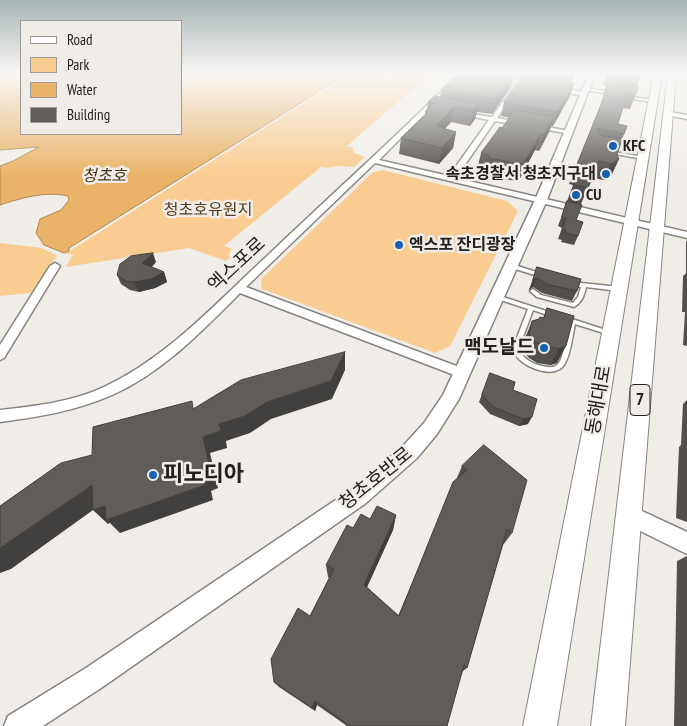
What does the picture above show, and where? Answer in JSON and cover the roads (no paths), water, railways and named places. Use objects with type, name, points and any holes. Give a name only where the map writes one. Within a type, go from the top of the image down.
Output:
[{"type":"main road","name":"동해대로","points":[[540,726],[643,158],[670,110]]},
{"type":"main road","name":"동해대로","points":[[608,726],[656,228],[670,110]]},
{"type":"street","name":"엑스포로","points":[[0,416],[44,411],[67,406],[122,384],[162,359],[374,160],[434,108]]},
{"type":"street","points":[[451,179],[502,108]]},
{"type":"street","name":"청초호반로","points":[[18,726],[95,677],[386,475],[413,451],[434,426],[450,399],[511,266],[579,108]]},
{"type":"street","points":[[457,112],[569,133]]},
{"type":"street","points":[[374,160],[687,235]]},
{"type":"street","points":[[0,356],[6,336],[54,266]]},
{"type":"street","points":[[238,288],[462,373]]},
{"type":"street","points":[[629,514],[687,542]]},
{"type":"lane","points":[[601,150],[643,158]]},
{"type":"lane","points":[[511,266],[548,277],[538,277]]},
{"type":"lane","points":[[564,282],[619,289]]},
{"type":"lane","points":[[533,291],[539,296],[574,305],[581,298],[584,286]]},
{"type":"lane","points":[[497,297],[557,316]]},
{"type":"lane","points":[[532,308],[516,348],[517,353],[524,361],[547,370],[556,368],[562,363],[573,321]]},
{"type":"lane","points":[[566,319],[611,333]]},
{"type":"water","name":"청초호","points":[[0,108],[20,108],[20,135],[182,135],[182,108],[293,108],[69,248],[69,251],[64,253],[44,245],[36,233],[40,219],[61,210],[69,200],[68,196],[42,195],[0,205],[0,166],[39,147],[0,150]]},
{"type":"place","name":"KFC","points":[[613,146]]},
{"type":"place","name":"속초경찰서 청초지구대","points":[[606,174]]},
{"type":"place","name":"CU","points":[[576,195]]},
{"type":"place","name":"엑스포 잔디광장","points":[[399,245]]},
{"type":"place","name":"맥도날드","points":[[544,348]]},
{"type":"place","name":"피노디아","points":[[153,475]]},
{"type":"park label","name":"청초호유원지","points":[[208,210]]}]
